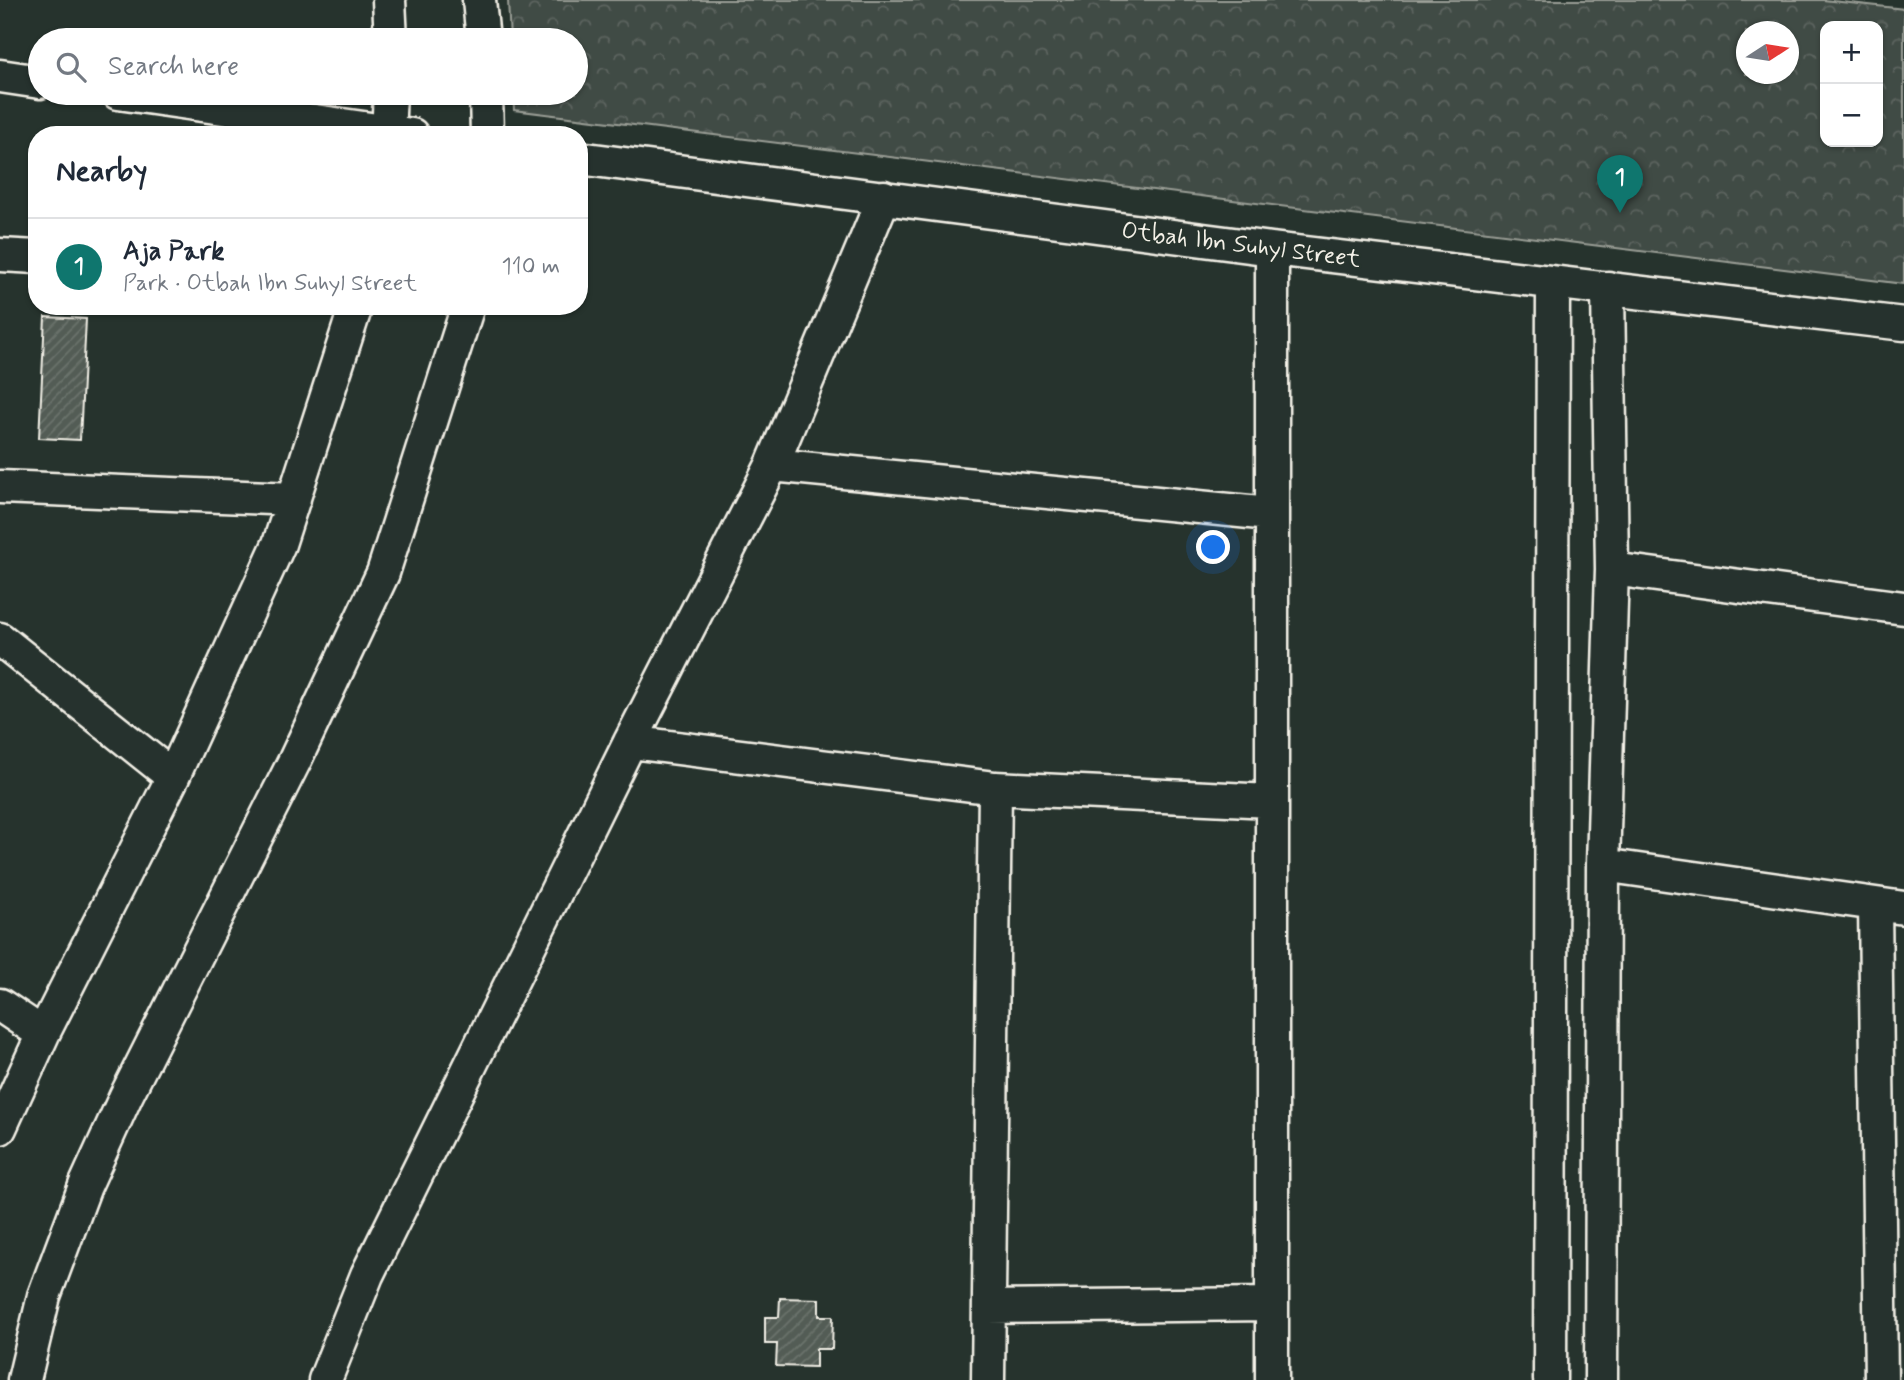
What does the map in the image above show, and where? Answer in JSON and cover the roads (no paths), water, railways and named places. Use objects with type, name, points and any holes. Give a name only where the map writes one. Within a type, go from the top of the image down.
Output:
[{"type":"street","points":[[389,0],[390,28]]},
{"type":"street","points":[[479,0],[482,28]]},
{"type":"street","points":[[0,76],[28,80]]},
{"type":"street","points":[[199,105],[342,126]]},
{"type":"street","points":[[392,105],[395,126]]},
{"type":"street","points":[[486,105],[487,126]]},
{"type":"street","name":"Otbah Ibn Suhyl Street","points":[[588,159],[1272,249],[1904,324]]},
{"type":"street","points":[[324,1380],[367,1275],[630,742],[772,465],[884,197]]},
{"type":"street","points":[[1272,249],[1272,1380]]},
{"type":"street","points":[[0,255],[28,257]]},
{"type":"street","points":[[1550,1380],[1553,283]]},
{"type":"street","points":[[1601,1380],[1603,865],[1612,569],[1608,288]]},
{"type":"street","points":[[0,1128],[43,1034],[173,777],[279,544],[353,315]]},
{"type":"street","points":[[24,1380],[44,1296],[85,1186],[126,1096],[295,760],[383,573],[465,315]]},
{"type":"street","points":[[772,465],[1270,514]]},
{"type":"street","points":[[0,486],[294,499]]},
{"type":"street","points":[[1612,569],[1904,608]]},
{"type":"street","points":[[0,639],[173,777]]},
{"type":"street","points":[[630,742],[995,789],[1271,801]]},
{"type":"street","points":[[988,1380],[995,789]]},
{"type":"street","points":[[1603,865],[1890,906],[1891,1206],[1881,1380]]},
{"type":"street","points":[[0,1005],[43,1034]]},
{"type":"street","points":[[989,1307],[1272,1304]]},
{"type":"place","name":"Aja Park","points":[[1620,213]]}]
